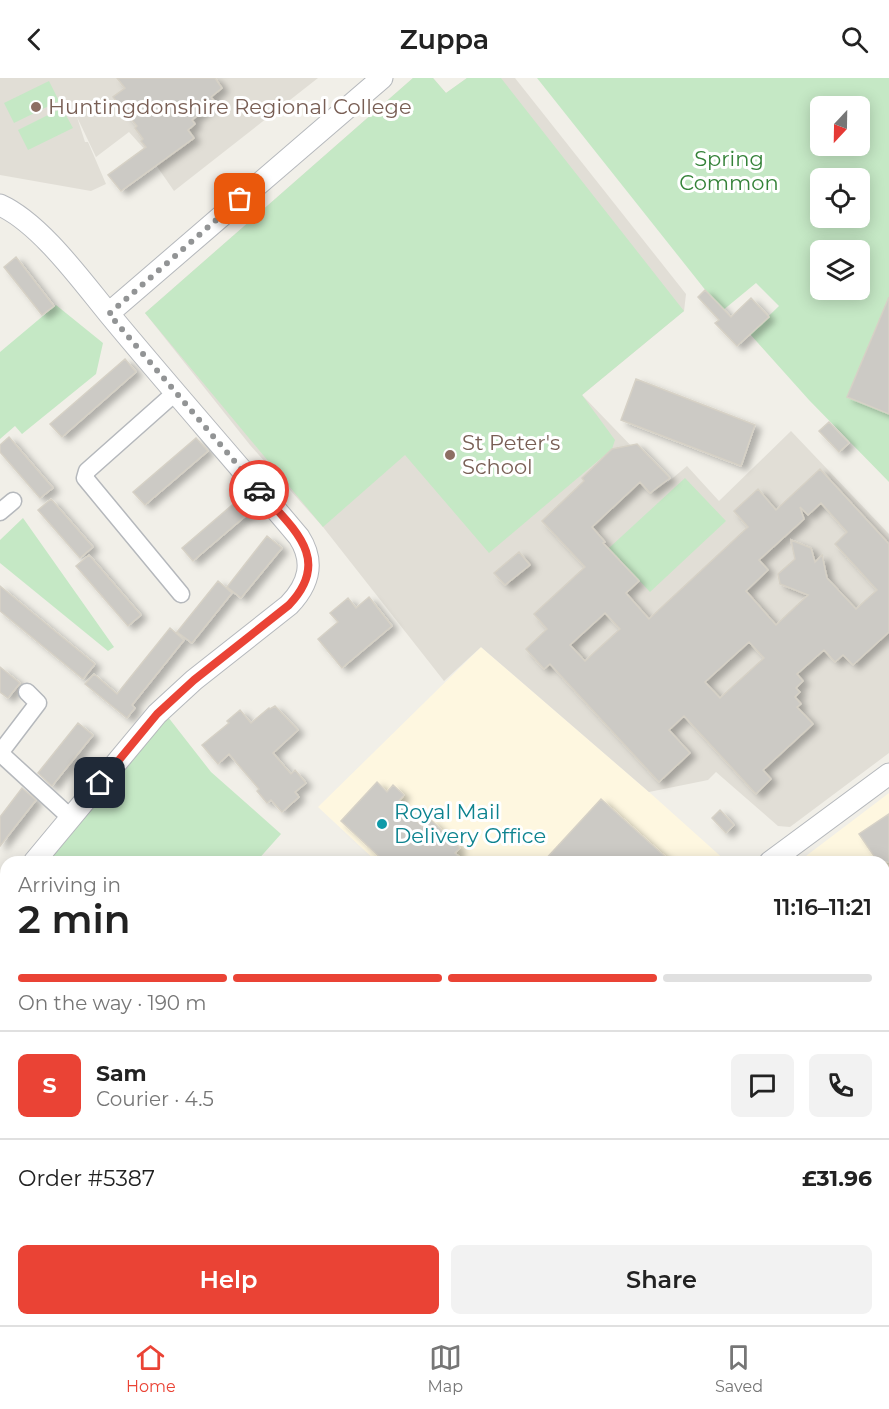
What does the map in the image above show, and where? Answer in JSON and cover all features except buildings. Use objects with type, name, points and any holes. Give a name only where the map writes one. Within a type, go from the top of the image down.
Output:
[{"type":"street","points":[[109,314],[382,78]]},
{"type":"street","points":[[0,205],[32,225],[299,537],[306,548],[308,558],[305,582],[300,594],[194,680],[157,714],[39,856]]},
{"type":"street","points":[[176,392],[87,471],[85,478],[181,594]]},
{"type":"street","points":[[0,512],[13,501]]},
{"type":"street","points":[[27,692],[38,703],[0,753],[71,818]]},
{"type":"street","points":[[778,856],[889,774]]},
{"type":"shaded area","points":[[0,78],[318,78],[174,191],[147,152],[129,132],[96,157],[77,117],[85,142],[88,142],[106,184],[91,191],[0,175]]},
{"type":"shaded area","name":"St Peter's School","points":[[413,78],[433,78],[446,93],[467,78],[515,78],[686,294],[684,311],[582,395],[667,483],[687,466],[719,501],[791,431],[889,534],[889,753],[790,827],[778,826],[716,772],[708,780],[649,792],[481,647],[444,681],[323,527],[250,445],[145,313]]},
{"type":"shaded area","points":[[481,647],[720,856],[371,856],[318,807]]},
{"type":"shaded area","points":[[889,793],[889,856],[806,856]]},
{"type":"green space","points":[[413,78],[433,78],[446,93],[467,78],[501,78],[684,311],[582,395],[615,440],[612,449],[489,553],[405,455],[323,527],[145,313]]},
{"type":"green space","name":"Spring Common","points":[[537,78],[889,78],[889,482],[809,400],[750,334],[779,306],[756,283],[722,311]]},
{"type":"green space","points":[[49,81],[59,101],[14,123],[4,103]]},
{"type":"green space","points":[[62,108],[73,128],[28,150],[18,130]]},
{"type":"green space","points":[[56,305],[103,343],[96,374],[22,434],[15,426],[0,439],[0,352]]},
{"type":"green space","points":[[685,478],[726,521],[650,592],[609,548]]},
{"type":"green space","points":[[23,518],[114,647],[108,651],[0,563],[0,540]]},
{"type":"green space","points":[[168,717],[211,772],[281,834],[261,856],[52,856],[143,742]]},
{"type":"way so far","points":[[240,199],[109,314],[259,490]]},
{"type":"place","name":"Huntingdonshire Regional College","points":[[36,107]]},
{"type":"place","name":"St Peter's School","points":[[450,455]]},
{"type":"place","name":"Royal Mail Delivery Office","points":[[382,824]]},
{"type":"route","points":[[100,783],[157,714],[194,680],[300,594],[308,570],[306,548],[259,490]]}]
